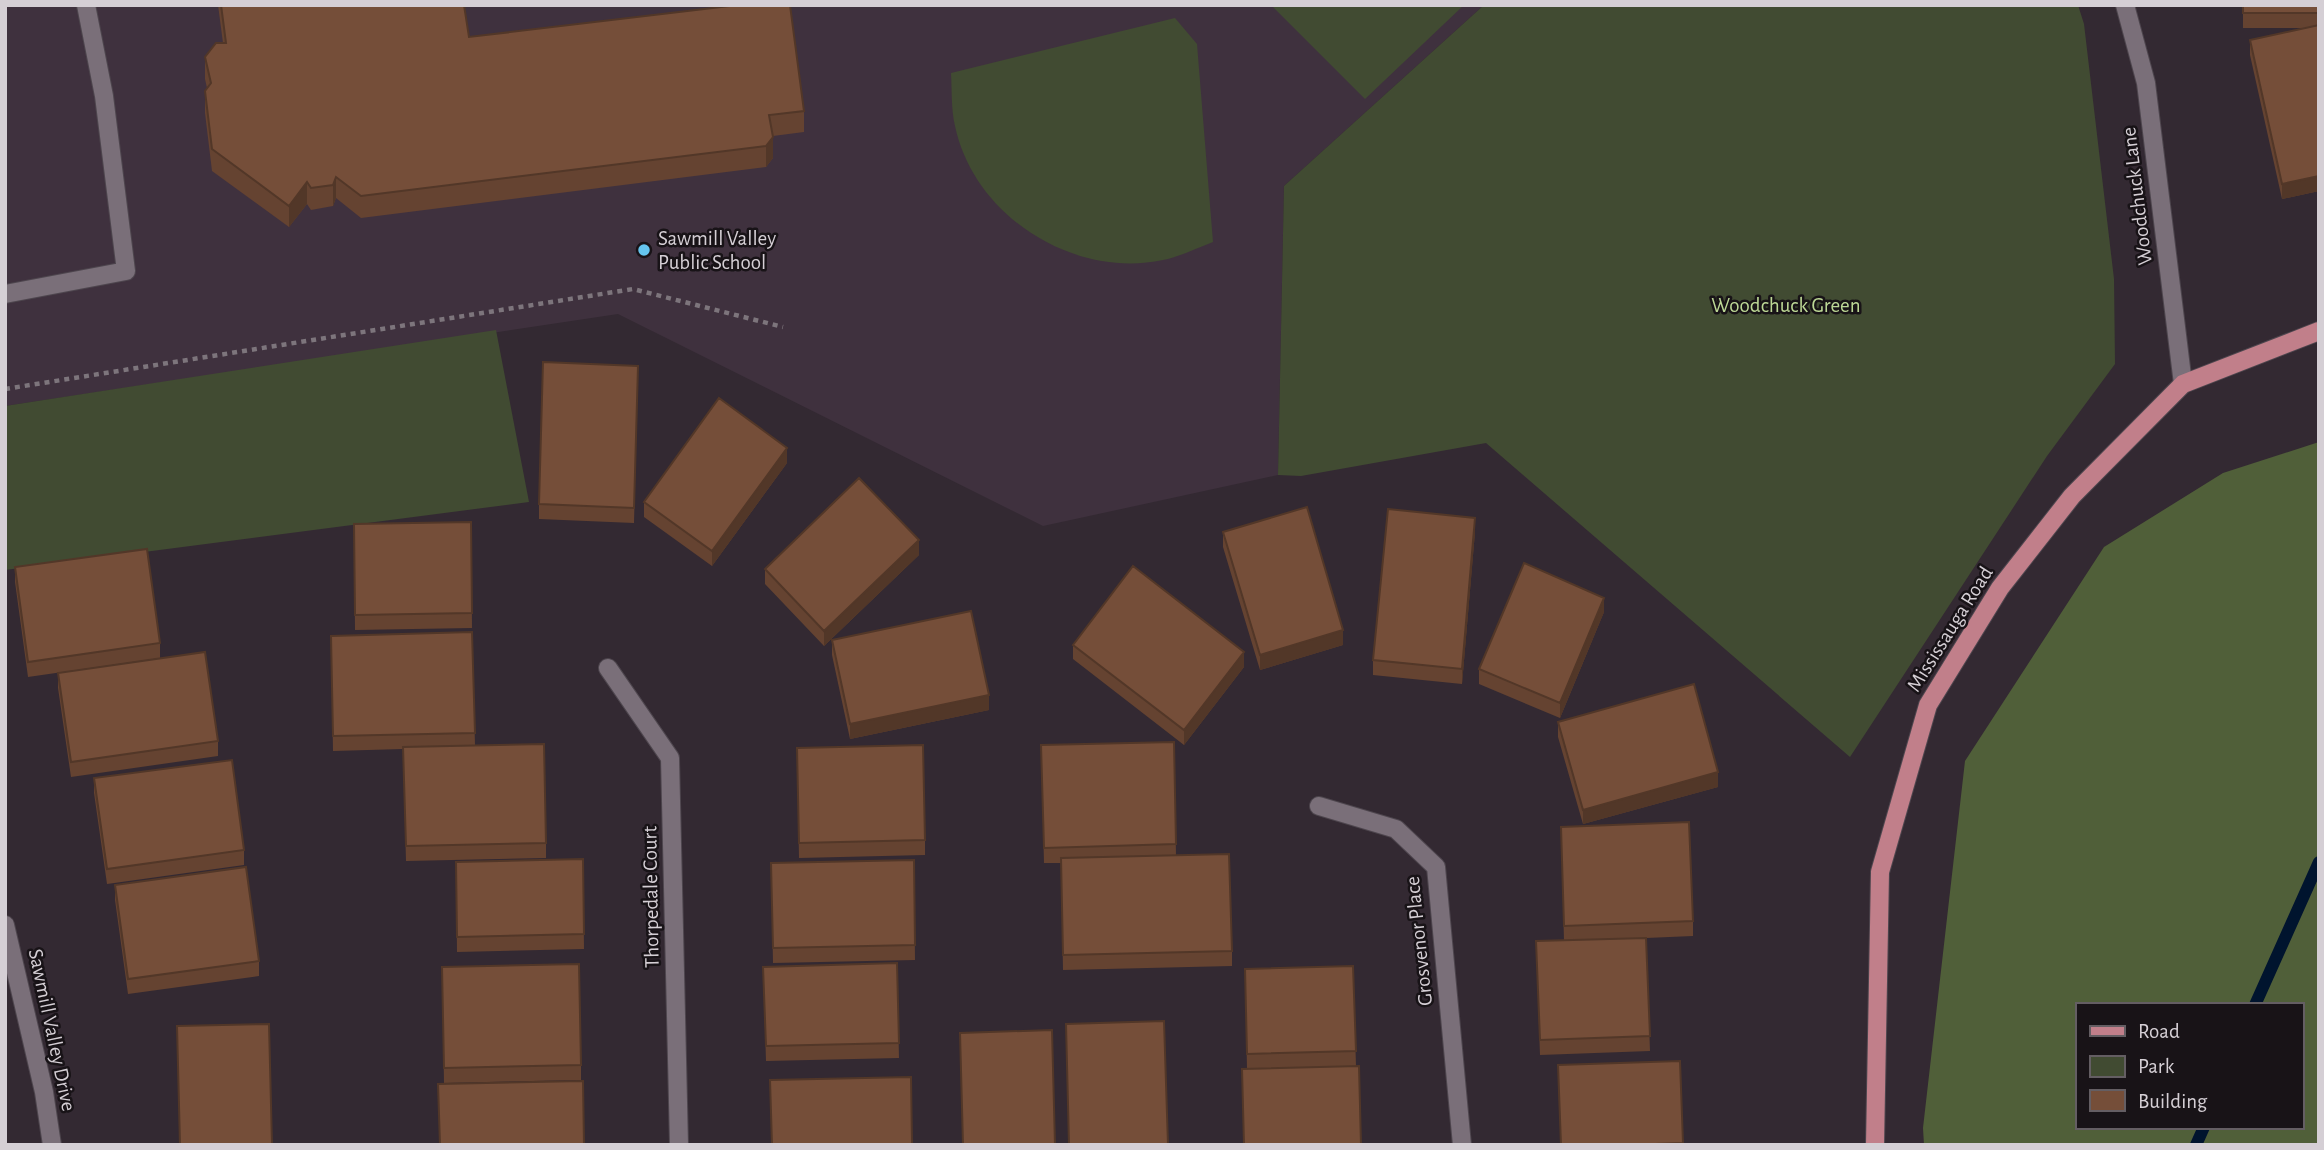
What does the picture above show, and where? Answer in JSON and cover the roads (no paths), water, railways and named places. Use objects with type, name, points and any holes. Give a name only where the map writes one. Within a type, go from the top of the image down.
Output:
[{"type":"main road","name":"Mississauga Road","points":[[1875,1145],[1880,872],[1927,705],[2000,588],[2072,496],[2183,384],[2319,331]]},
{"type":"street","points":[[5,294],[126,271],[104,96],[86,5]]},
{"type":"street","name":"Woodchuck Lane","points":[[2125,5],[2146,83],[2183,384]]},
{"type":"street","name":"Thorpedale Court","points":[[608,668],[670,758],[679,1145]]},
{"type":"street","name":"Grosvenor Place","points":[[1319,806],[1396,829],[1436,867],[1462,1145]]},
{"type":"street","name":"Sawmill Valley Drive","points":[[5,925],[24,1000],[52,1145]]},
{"type":"waterway","points":[[2256,1003],[2319,862]]},
{"type":"waterway","points":[[2196,1145],[2203,1129]]},
{"type":"place","name":"Sawmill Valley Public School","points":[[644,250]]},
{"type":"park label","name":"Woodchuck Green","points":[[1786,305]]}]
